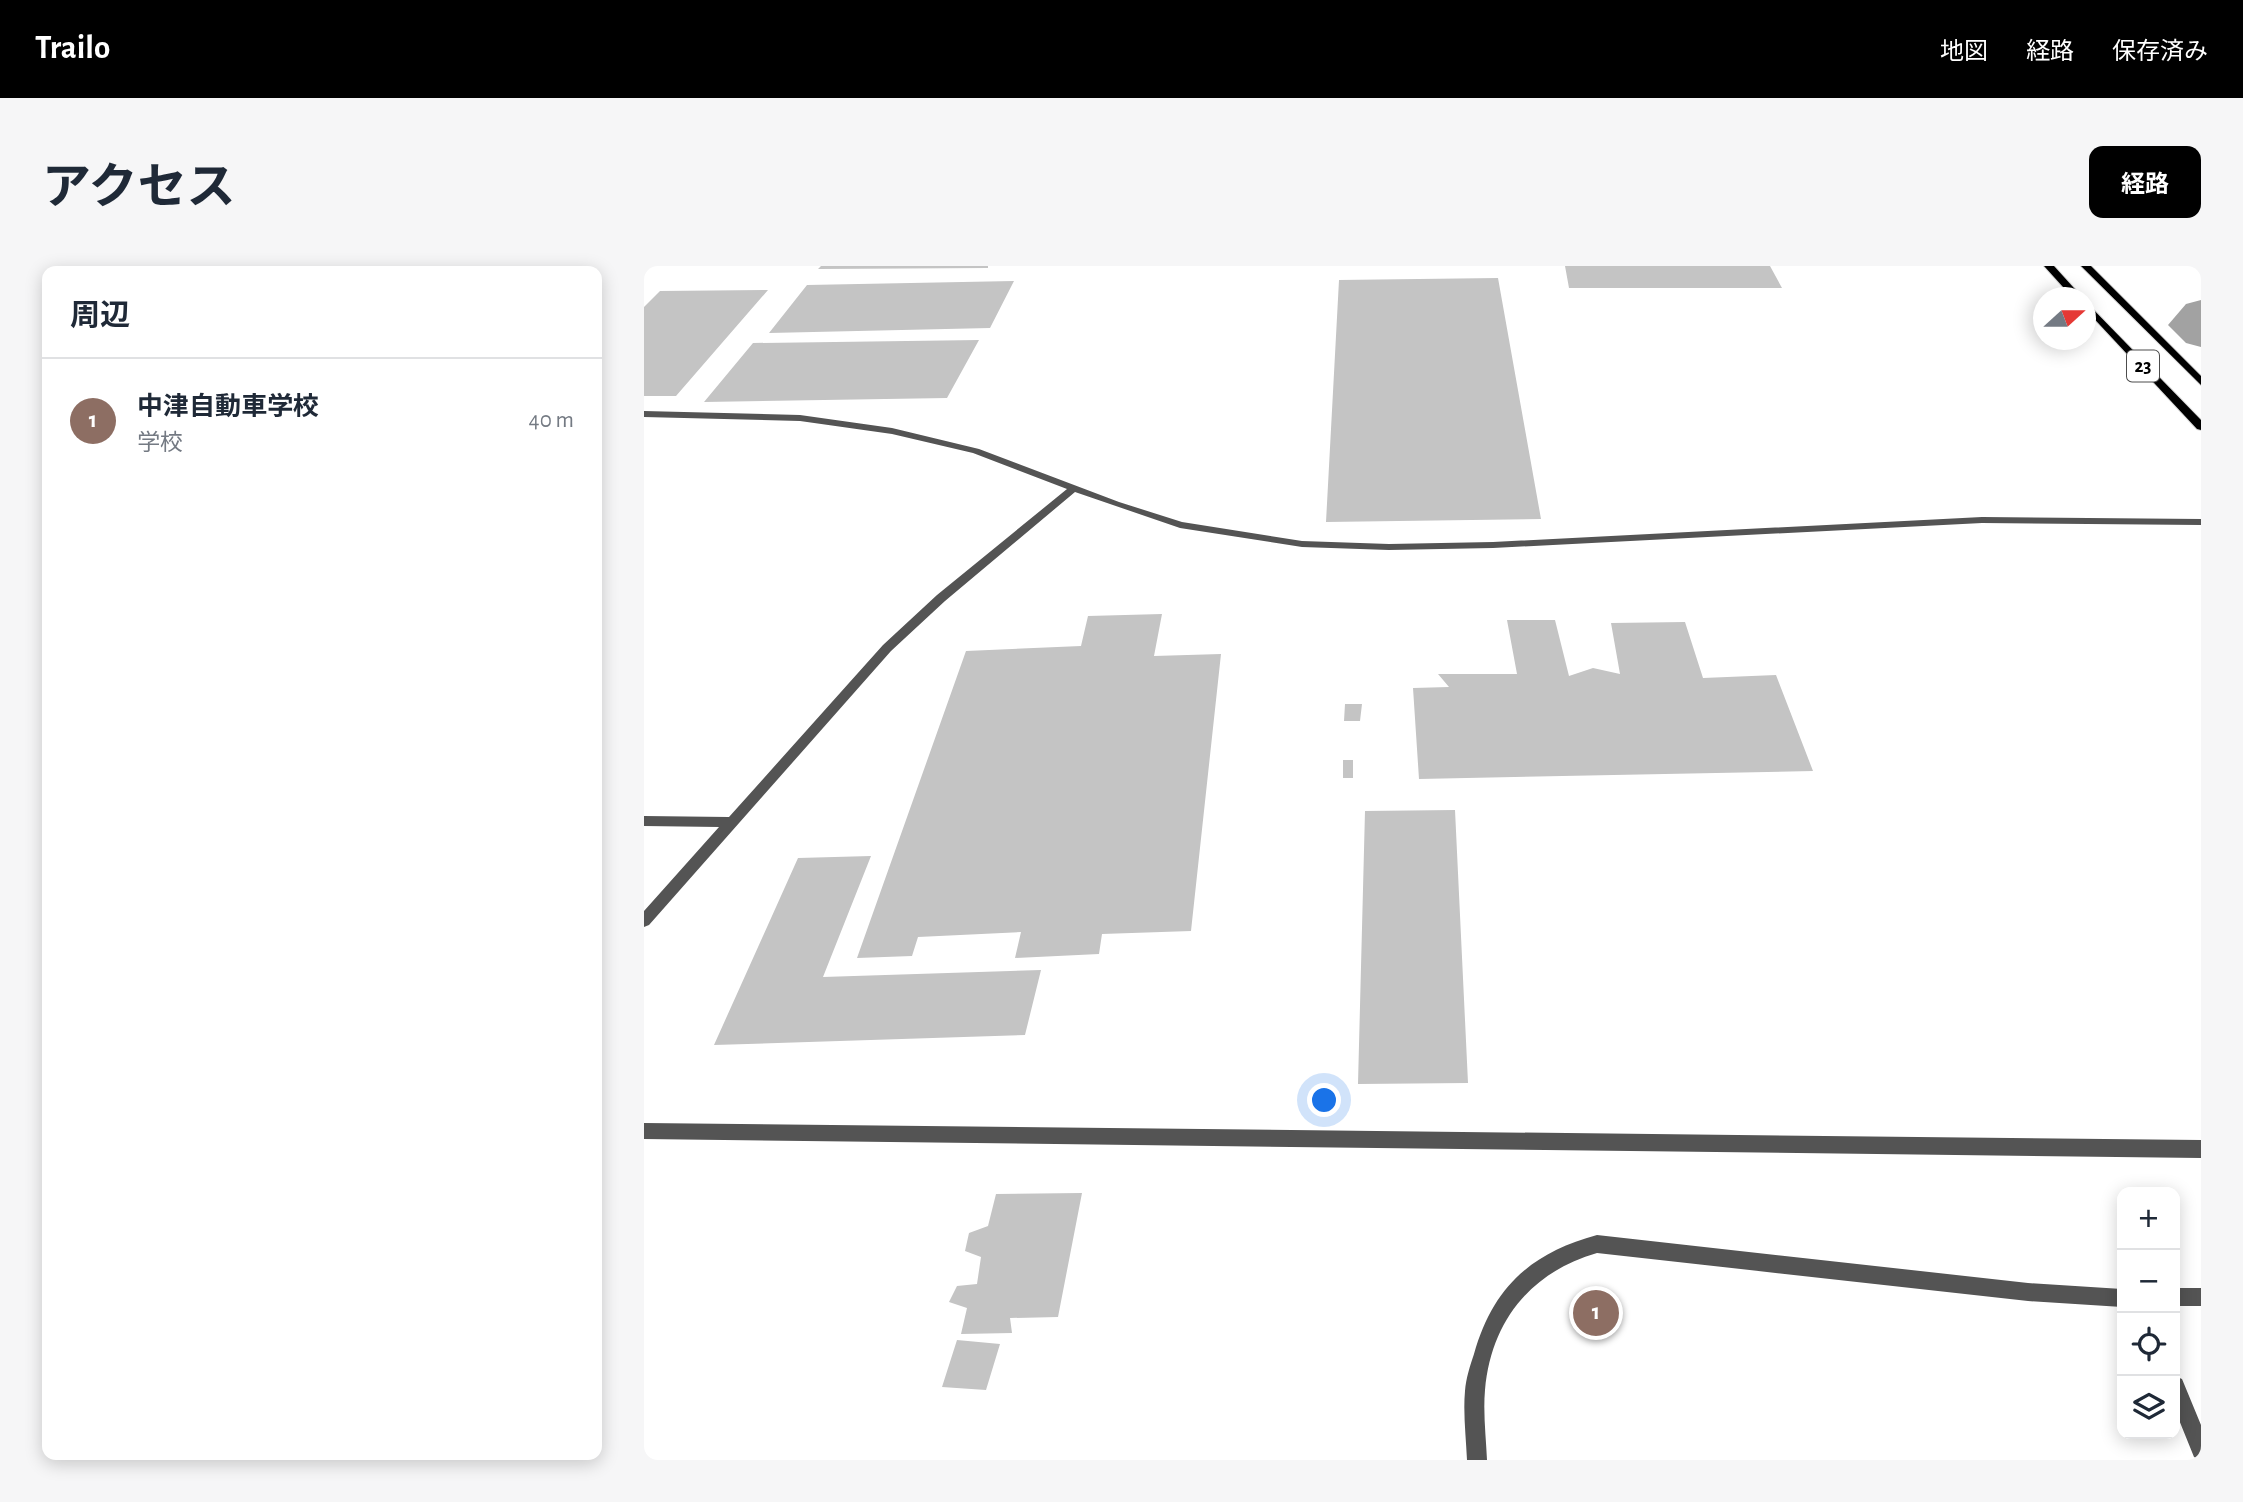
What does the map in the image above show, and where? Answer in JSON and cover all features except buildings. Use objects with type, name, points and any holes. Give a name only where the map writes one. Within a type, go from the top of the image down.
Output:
[{"type":"main road","points":[[2049,266],[2069,287]]},
{"type":"main road","name":"23","points":[[2086,266],[2201,382]]},
{"type":"main road","name":"23","points":[[2096,317],[2201,427]]},
{"type":"street","points":[[644,414],[768,416],[861,425],[976,451],[1073,489],[1192,527],[1259,539],[1341,546],[1493,545],[1982,520],[2201,522]]},
{"type":"street","points":[[644,921],[887,649],[949,590],[1073,489]]},
{"type":"street","points":[[644,821],[733,822]]},
{"type":"street","points":[[644,1131],[2201,1149]]},
{"type":"street","points":[[1476,1460],[1475,1387],[1485,1343],[1494,1320],[1520,1284],[1536,1269],[1576,1248],[1597,1244],[2028,1292],[2117,1298]]},
{"type":"street","points":[[2180,1297],[2201,1297]]},
{"type":"street","points":[[2180,1398],[2201,1450]]},
{"type":"waterway","points":[[2201,313],[2190,325],[2201,334]]},
{"type":"place","name":"中津自動車学校","points":[[1596,1313]]}]
